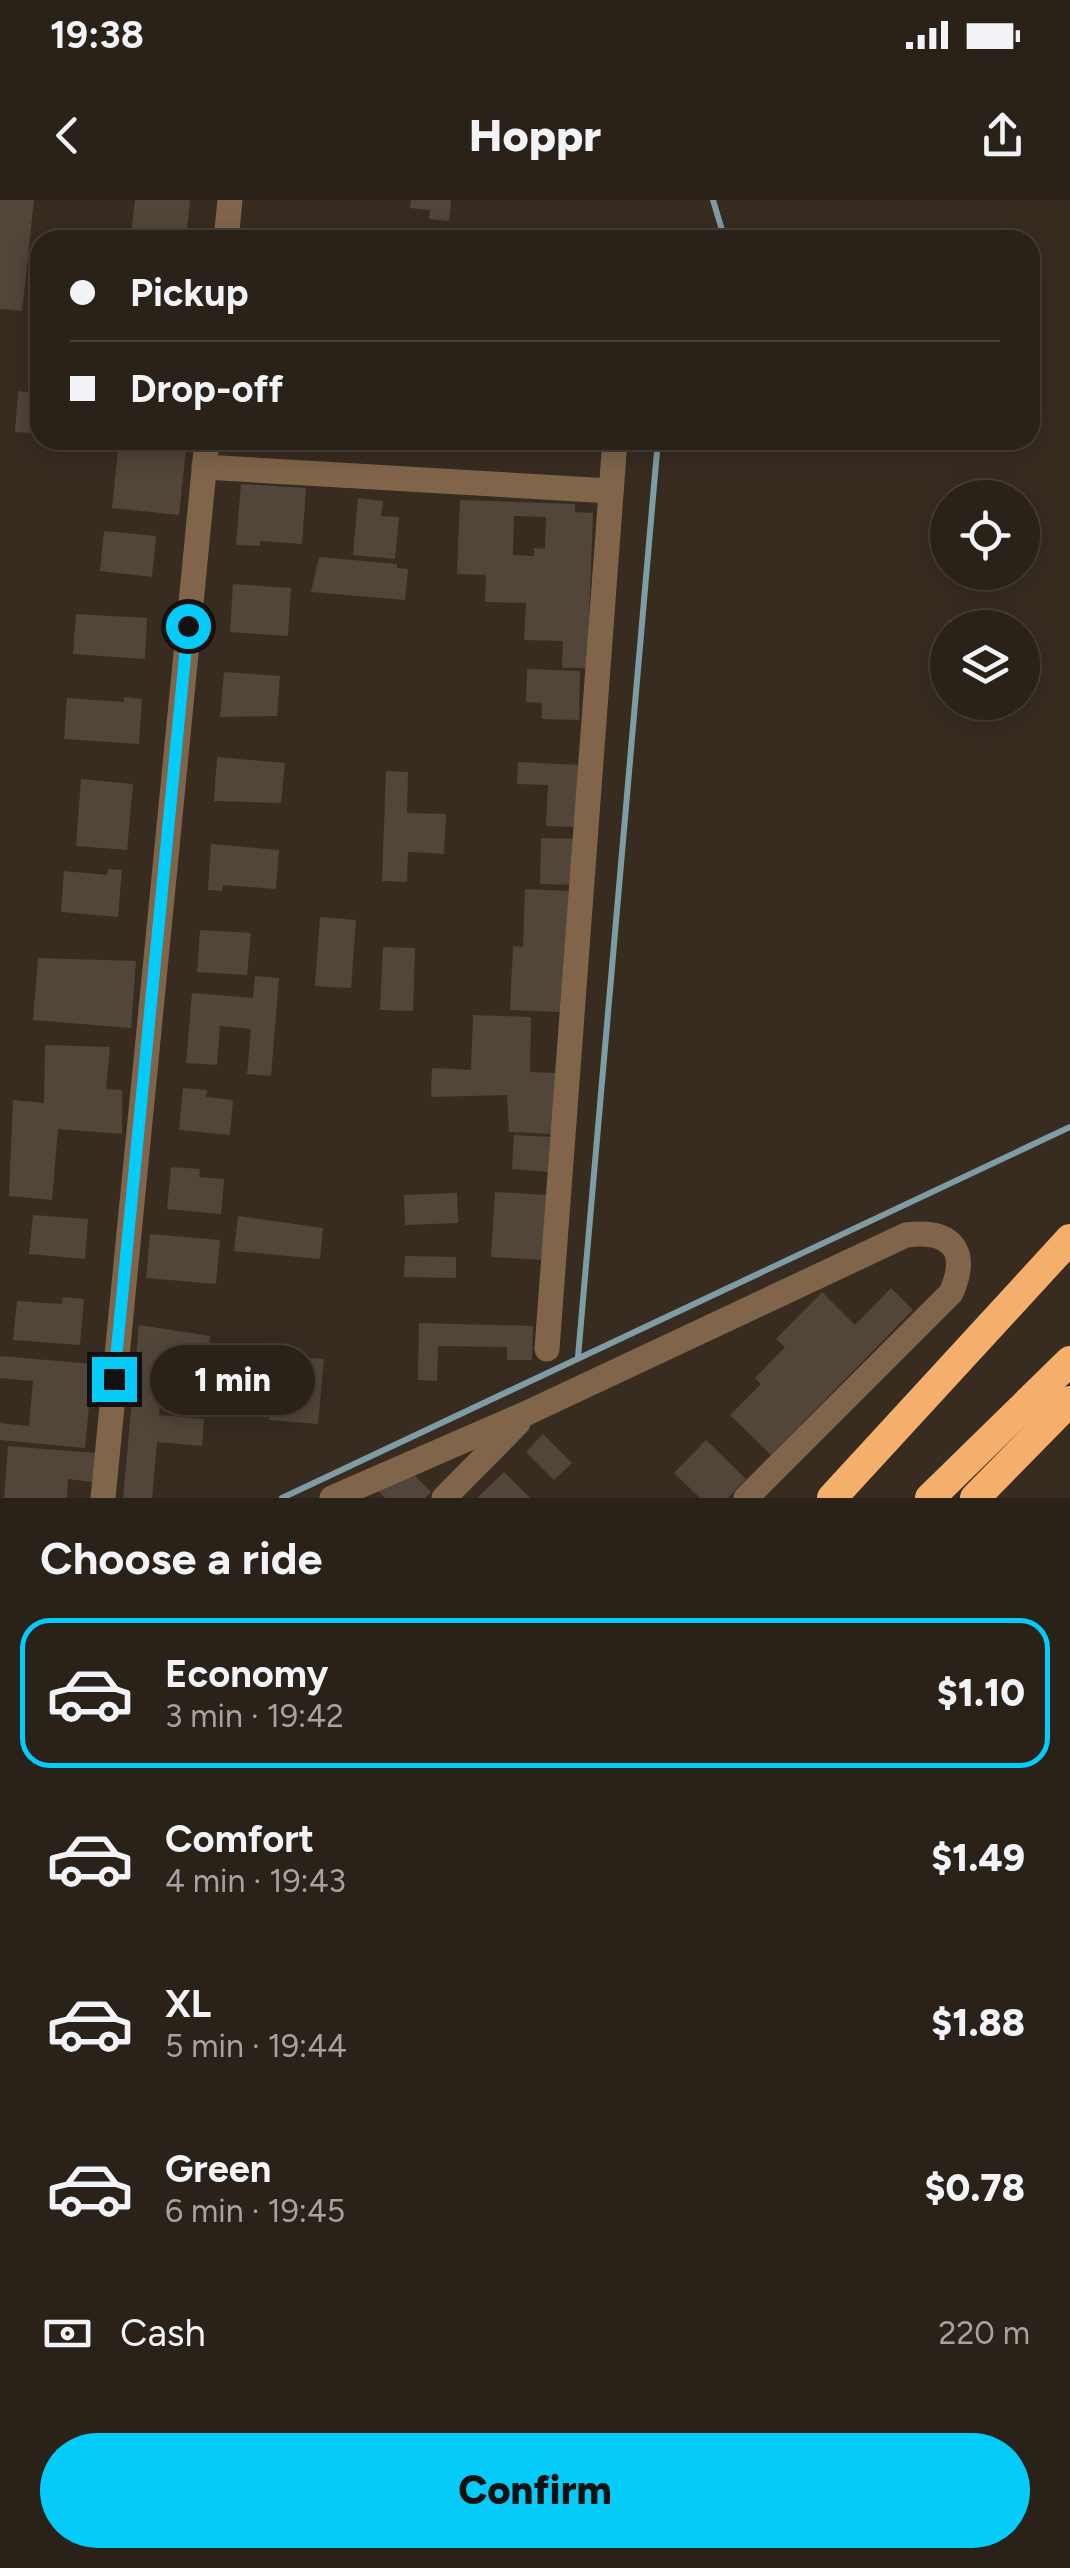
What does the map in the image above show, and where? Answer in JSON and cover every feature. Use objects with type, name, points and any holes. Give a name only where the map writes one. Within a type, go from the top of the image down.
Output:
[{"type":"highway","points":[[832,1498],[1070,1239]]},
{"type":"highway","points":[[930,1498],[1070,1360]]},
{"type":"highway","points":[[975,1498],[1070,1400]]},
{"type":"street","points":[[227,230],[230,200]]},
{"type":"street","points":[[102,1498],[206,450]]},
{"type":"street","points":[[547,1349],[614,450]]},
{"type":"street","points":[[204,468],[611,491]]},
{"type":"street","points":[[332,1498],[527,1413],[906,1234],[928,1232],[948,1239],[958,1253],[959,1275],[950,1293],[746,1498]]},
{"type":"street","points":[[444,1498],[527,1413]]},
{"type":"building","points":[[0,200],[34,200],[22,311],[0,309]]},
{"type":"building","points":[[135,200],[190,200],[187,230],[131,230]]},
{"type":"building","points":[[411,200],[451,200],[449,221],[429,219],[430,210],[410,208]]},
{"type":"building","points":[[18,391],[30,392],[30,433],[15,432]]},
{"type":"building","points":[[118,450],[186,450],[179,515],[112,508]]},
{"type":"building","points":[[241,484],[306,488],[302,544],[260,541],[260,546],[236,545]]},
{"type":"building","points":[[358,498],[383,501],[381,516],[399,517],[395,559],[353,555]]},
{"type":"building","points":[[460,500],[575,504],[575,512],[593,513],[587,668],[562,668],[563,641],[524,640],[526,603],[485,602],[486,575],[457,574]],"holes":[[[514,516],[546,517],[545,549],[534,548],[534,556],[513,555]]]},
{"type":"building","points":[[104,531],[156,536],[152,577],[100,571]]},
{"type":"building","points":[[319,557],[397,564],[397,568],[408,569],[405,600],[311,592]]},
{"type":"building","points":[[233,584],[291,588],[288,636],[230,632]]},
{"type":"building","points":[[76,614],[147,618],[145,659],[73,654]]},
{"type":"building","points":[[527,669],[580,671],[579,720],[542,719],[542,703],[526,702]]},
{"type":"building","points":[[224,672],[280,676],[277,716],[220,717]]},
{"type":"building","points":[[124,697],[142,699],[139,744],[64,739],[67,698],[124,702]]},
{"type":"building","points":[[217,757],[285,763],[281,803],[214,801]]},
{"type":"building","points":[[518,762],[581,765],[579,827],[546,826],[548,785],[517,784]]},
{"type":"building","points":[[386,771],[408,772],[407,813],[446,814],[444,854],[408,852],[407,882],[382,881]]},
{"type":"building","points":[[81,779],[133,784],[127,850],[76,846]]},
{"type":"building","points":[[541,838],[581,839],[579,885],[540,884]]},
{"type":"building","points":[[211,844],[279,850],[276,889],[223,885],[222,891],[208,890]]},
{"type":"building","points":[[108,869],[122,870],[118,917],[61,912],[64,871],[107,875]]},
{"type":"building","points":[[525,889],[569,891],[560,1012],[510,1010],[513,946],[523,947]]},
{"type":"building","points":[[320,917],[356,920],[351,988],[315,986]]},
{"type":"building","points":[[200,930],[251,933],[247,975],[197,972]]},
{"type":"building","points":[[383,947],[415,948],[413,1011],[380,1010]]},
{"type":"building","points":[[38,958],[136,961],[131,1028],[33,1020]]},
{"type":"building","points":[[255,976],[279,978],[271,1076],[247,1074],[251,1029],[220,1026],[217,1065],[186,1063],[192,993],[253,998]]},
{"type":"building","points":[[473,1015],[531,1017],[530,1072],[556,1073],[554,1134],[509,1132],[507,1095],[431,1097],[432,1068],[471,1070]]},
{"type":"building","points":[[45,1045],[110,1047],[106,1089],[122,1090],[122,1134],[58,1129],[52,1200],[9,1196],[13,1100],[44,1103]]},
{"type":"building","points":[[183,1088],[207,1090],[206,1097],[233,1100],[230,1135],[179,1130]]},
{"type":"building","points":[[514,1135],[550,1137],[548,1172],[512,1169]]},
{"type":"building","points":[[171,1167],[200,1169],[199,1177],[224,1179],[221,1214],[167,1209]]},
{"type":"building","points":[[495,1192],[549,1195],[544,1260],[491,1257]]},
{"type":"building","points":[[457,1193],[458,1223],[405,1225],[404,1195]]},
{"type":"building","points":[[33,1215],[88,1219],[85,1259],[29,1254]]},
{"type":"building","points":[[238,1216],[323,1228],[320,1259],[234,1251]]},
{"type":"building","points":[[150,1234],[220,1240],[216,1284],[146,1278]]},
{"type":"building","points":[[405,1256],[456,1257],[456,1278],[404,1277]]},
{"type":"building","points":[[891,1288],[913,1310],[771,1455],[730,1415],[761,1384],[755,1378],[785,1347],[776,1339],[822,1292],[855,1325]]},
{"type":"building","points":[[63,1297],[84,1299],[80,1345],[13,1340],[17,1301],[62,1304]]},
{"type":"building","points":[[419,1323],[533,1326],[532,1360],[507,1360],[507,1347],[438,1346],[437,1381],[418,1380]]},
{"type":"building","points":[[139,1325],[210,1336],[207,1367],[164,1363],[159,1415],[204,1419],[202,1446],[157,1442],[152,1498],[123,1498]]},
{"type":"building","points":[[275,1355],[324,1359],[318,1424],[269,1420]]},
{"type":"building","points":[[0,1356],[93,1364],[85,1448],[0,1440],[0,1423],[29,1426],[33,1381],[0,1378]]},
{"type":"building","points":[[543,1434],[572,1463],[554,1480],[526,1452]]},
{"type":"building","points":[[706,1440],[746,1479],[728,1498],[700,1498],[674,1473]]},
{"type":"building","points":[[8,1446],[95,1453],[92,1482],[68,1479],[67,1498],[4,1498]]},
{"type":"building","points":[[410,1471],[431,1492],[425,1498],[385,1498],[376,1489]]},
{"type":"building","points":[[504,1472],[530,1498],[477,1498]]},
{"type":"waterway","points":[[713,200],[722,230]]},
{"type":"waterway","points":[[578,1357],[657,450]]},
{"type":"waterway","points":[[282,1498],[1070,1127]]},
{"type":"route","points":[[114,1379],[188,626]]}]
